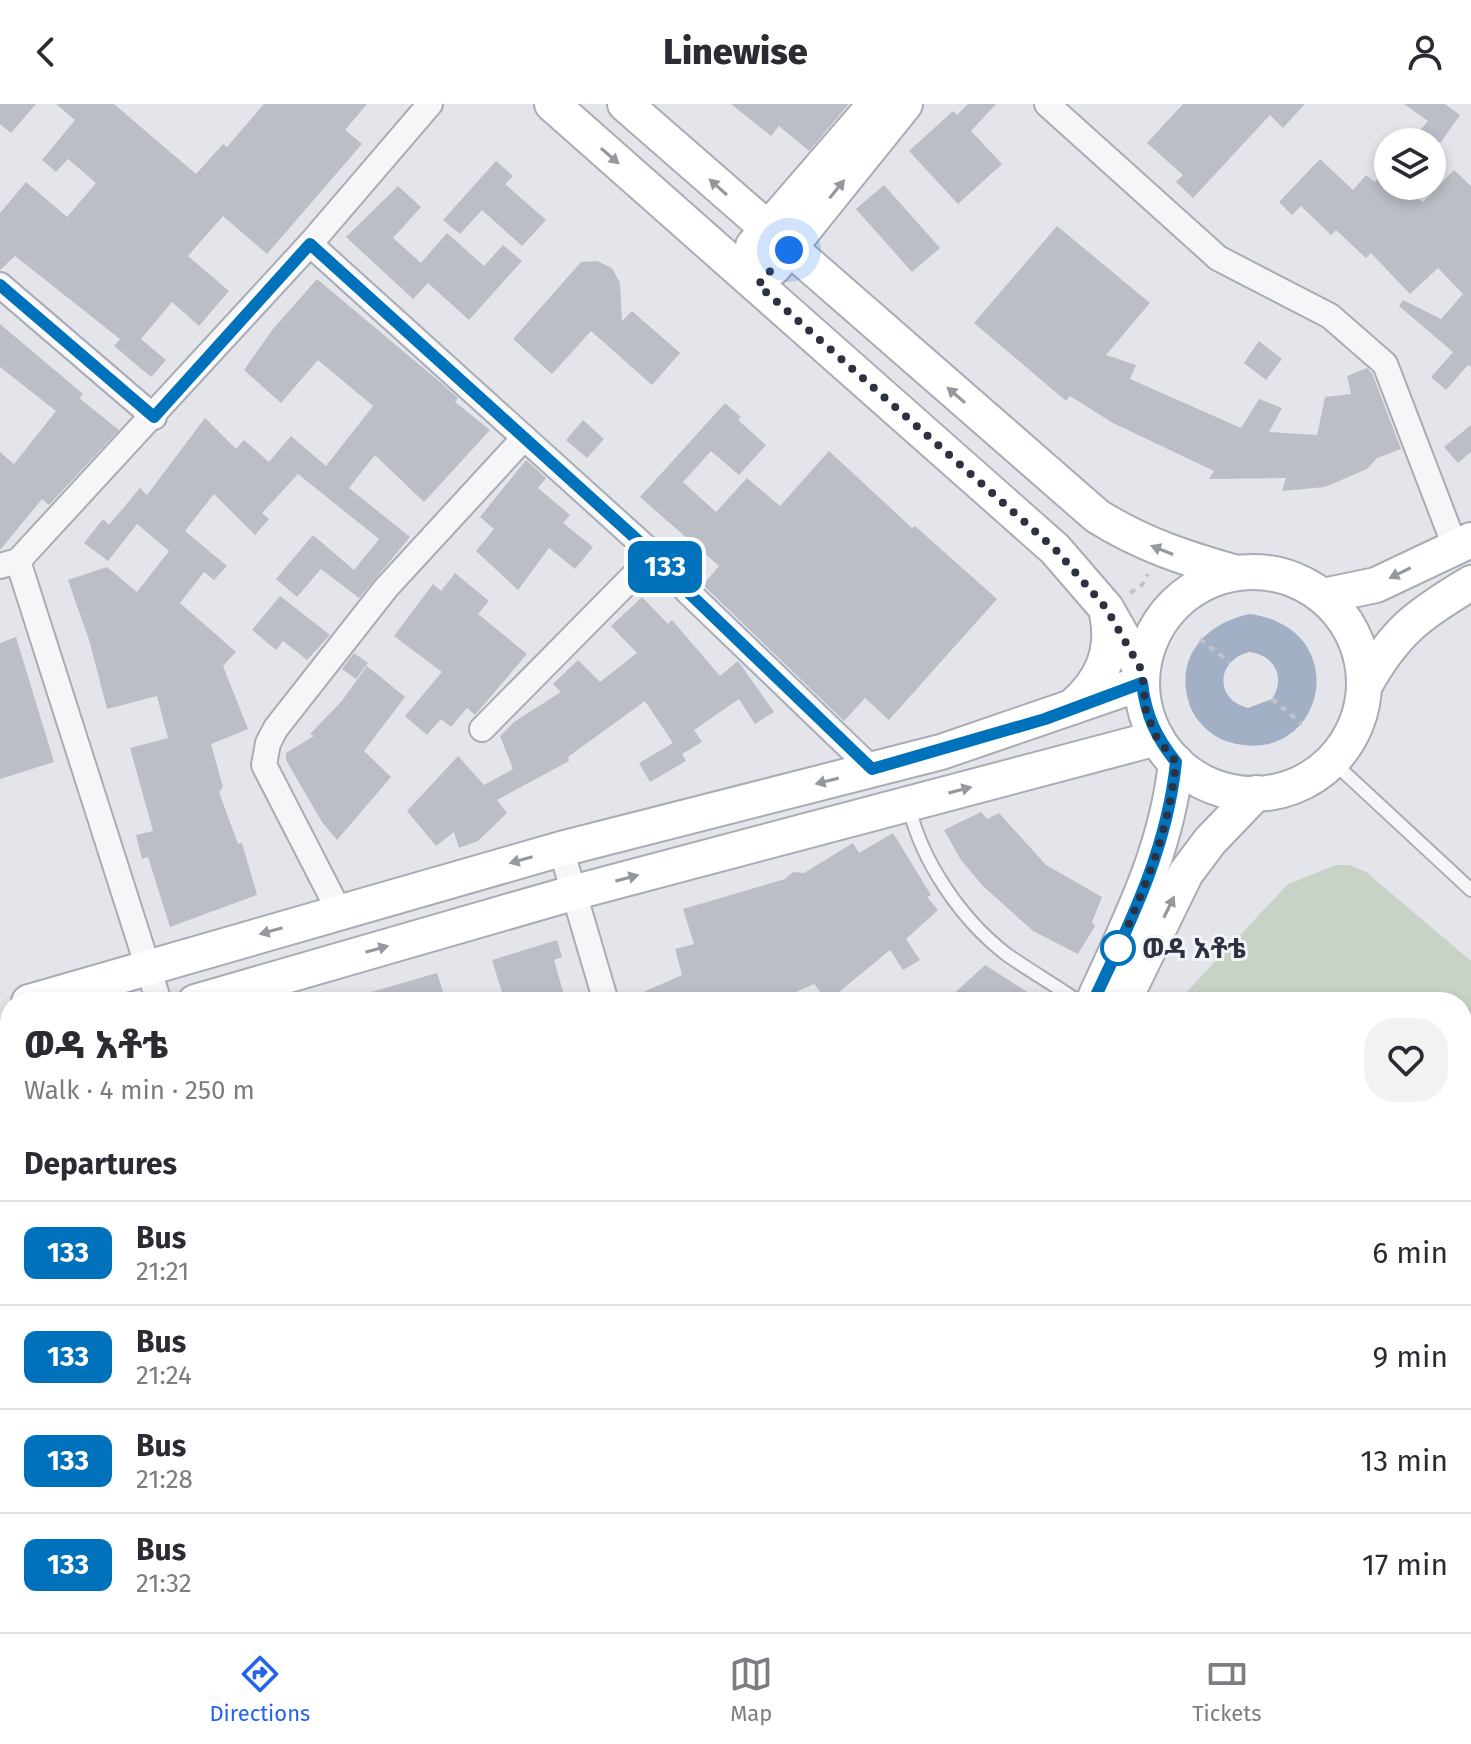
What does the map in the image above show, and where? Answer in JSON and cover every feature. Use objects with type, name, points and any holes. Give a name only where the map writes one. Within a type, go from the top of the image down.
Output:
[{"type":"main road","points":[[552,104],[1055,549],[1106,608],[1142,677],[1146,712],[1166,750],[1213,786],[1256,793],[1297,785],[1332,761],[1356,726],[1365,685],[1400,632],[1424,610],[1471,583]]},
{"type":"main road","points":[[625,104],[1097,516],[1127,536],[1162,550],[1237,573],[1282,576],[1323,596],[1341,614],[1354,636],[1362,660],[1365,685]]},
{"type":"main road","points":[[778,240],[875,104]]},
{"type":"main road","points":[[747,276],[905,104]]},
{"type":"main road","points":[[1323,596],[1376,585],[1464,544]]},
{"type":"main road","points":[[62,992],[561,849],[872,769],[1066,712],[1142,677],[1155,632],[1180,599],[1217,578],[1237,573]]},
{"type":"main road","points":[[1066,712],[1093,686],[1105,665],[1111,633],[1106,608]]},
{"type":"main road","points":[[230,992],[576,892],[908,804],[1166,750]]},
{"type":"main road","points":[[1098,992],[1152,875],[1166,827],[1166,750]]},
{"type":"main road","points":[[1128,992],[1186,873],[1210,841],[1256,793]]},
{"type":"street","points":[[156,992],[9,564],[154,417],[310,244],[430,104]]},
{"type":"street","points":[[1047,104],[1218,258],[1330,316],[1375,352],[1385,364],[1464,544]]},
{"type":"street","points":[[310,244],[654,555],[688,592],[872,769]]},
{"type":"street","points":[[0,285],[154,417]]},
{"type":"street","points":[[339,911],[264,765],[268,743],[276,728],[386,588],[524,438]]},
{"type":"street","points":[[482,729],[654,555]]},
{"type":"street","points":[[561,849],[603,992]]},
{"type":"lane","points":[[1332,761],[1471,890]]},
{"type":"lane","points":[[908,804],[915,832],[926,855],[979,930],[1015,960],[1064,992]]},
{"type":"path","points":[[1106,608],[1142,585],[1162,550]]},
{"type":"path","points":[[1200,639],[1229,662]]},
{"type":"path","points":[[1272,699],[1302,724]]},
{"type":"green space","points":[[1336,865],[1350,865],[1366,872],[1471,961],[1471,992],[1187,992],[1288,884]]},
{"type":"water","points":[[1250,614],[1284,625],[1305,644],[1315,668],[1315,694],[1306,718],[1287,736],[1262,745],[1229,742],[1211,733],[1193,712],[1186,689],[1186,673],[1197,645],[1219,625]],"holes":[[[1250,652],[1259,654],[1276,669],[1278,683],[1272,699],[1248,708],[1229,696],[1224,679],[1231,662],[1239,656]]]},
{"type":"building","points":[[0,104],[36,104],[11,133],[0,124]]},
{"type":"building","points":[[56,104],[114,104],[196,174],[223,144],[227,147],[264,104],[367,104],[345,130],[362,144],[267,254],[223,216],[188,256],[229,291],[199,326],[172,302],[141,339],[166,360],[151,377],[114,346],[120,339],[15,256],[0,270],[0,213],[26,182],[67,217],[96,183],[68,159],[56,172],[42,160],[75,120]]},
{"type":"building","points":[[731,104],[849,104],[809,151],[779,126],[771,136]]},
{"type":"building","points":[[968,104],[996,104],[971,131],[1002,164],[958,204],[909,151],[953,111],[957,115]]},
{"type":"building","points":[[1183,104],[1305,104],[1283,128],[1270,115],[1193,198],[1176,182],[1183,175],[1147,143]]},
{"type":"building","points":[[1404,104],[1445,104],[1460,115],[1446,135],[1446,128],[1422,128],[1428,121]]},
{"type":"building","points":[[1320,159],[1353,190],[1366,175],[1374,181],[1374,200],[1446,200],[1446,178],[1454,170],[1471,186],[1471,367],[1468,365],[1446,390],[1431,377],[1453,352],[1399,306],[1403,300],[1441,319],[1463,294],[1438,268],[1410,294],[1371,253],[1366,258],[1336,230],[1331,235],[1301,206],[1292,215],[1279,202]]},
{"type":"building","points":[[496,161],[513,176],[505,184],[546,220],[522,246],[482,210],[460,234],[443,220]]},
{"type":"building","points":[[884,185],[940,248],[912,272],[856,209]]},
{"type":"building","points":[[398,186],[421,207],[393,238],[421,263],[447,233],[484,266],[503,245],[522,261],[469,320],[428,283],[413,299],[346,237]]},
{"type":"building","points":[[1057,226],[1150,303],[1106,355],[1136,365],[1130,379],[1241,428],[1259,399],[1282,408],[1269,432],[1317,435],[1325,397],[1351,394],[1347,376],[1367,368],[1372,373],[1401,449],[1377,458],[1367,469],[1325,487],[1282,491],[1286,478],[1209,479],[1214,471],[1113,423],[1070,396],[1066,401],[974,323]]},
{"type":"building","points":[[597,261],[612,268],[620,283],[622,321],[632,311],[680,353],[652,385],[591,331],[552,374],[513,339],[581,262]]},
{"type":"building","points":[[317,279],[440,382],[458,398],[455,402],[490,430],[424,502],[375,455],[349,488],[410,537],[359,598],[321,569],[297,597],[276,579],[313,535],[354,570],[379,539],[298,474],[262,513],[269,519],[255,535],[214,494],[185,531],[227,566],[214,580],[204,572],[180,603],[236,652],[223,666],[248,729],[211,744],[223,787],[219,792],[238,844],[242,843],[257,895],[170,927],[148,857],[142,859],[136,835],[153,831],[130,748],[168,738],[157,696],[107,709],[90,643],[68,580],[107,567],[137,592],[169,551],[137,524],[108,561],[84,543],[103,519],[109,525],[140,488],[147,495],[205,418],[236,449],[244,440],[269,462],[291,436],[326,466],[373,406],[318,360],[281,403],[244,370],[273,329]]},
{"type":"building","points":[[0,324],[83,394],[79,398],[119,430],[49,505],[42,499],[0,550],[0,452],[14,464],[56,411],[0,367]]},
{"type":"building","points":[[1259,341],[1282,359],[1266,380],[1244,363]]},
{"type":"building","points":[[725,403],[741,417],[738,420],[766,445],[739,475],[711,451],[683,482],[716,512],[747,478],[780,506],[829,451],[912,528],[915,526],[997,599],[889,720],[865,698],[844,721],[703,585],[719,566],[640,497]]},
{"type":"building","points":[[583,420],[604,439],[587,458],[566,440]]},
{"type":"building","points":[[1471,425],[1471,452],[1458,463],[1444,447]]},
{"type":"building","points":[[526,460],[546,478],[538,488],[570,515],[563,523],[593,547],[575,569],[549,548],[518,590],[476,551],[494,529],[480,517]]},
{"type":"building","points":[[455,573],[489,601],[478,614],[527,654],[475,715],[467,708],[451,727],[441,719],[427,735],[405,716],[442,672],[394,636],[433,584],[441,591]]},
{"type":"building","points":[[280,596],[330,635],[307,660],[283,641],[276,650],[252,630]]},
{"type":"building","points":[[642,597],[668,624],[672,620],[720,676],[738,661],[774,712],[755,724],[739,699],[694,730],[702,742],[682,754],[686,761],[650,782],[639,763],[673,743],[645,701],[568,757],[569,761],[497,800],[507,813],[478,841],[459,848],[454,832],[436,846],[407,811],[458,756],[484,785],[513,769],[500,736],[514,722],[561,692],[553,684],[578,660],[600,682],[637,653],[611,626]]},
{"type":"building","points":[[16,637],[54,762],[0,779],[0,643]]},
{"type":"building","points":[[354,653],[368,663],[356,679],[342,669]]},
{"type":"building","points":[[367,666],[405,697],[364,751],[391,777],[337,840],[322,822],[286,760],[286,753],[314,736],[310,734],[341,702]]},
{"type":"building","points":[[981,812],[987,819],[999,813],[1046,865],[1102,897],[1092,922],[1095,926],[1078,954],[1033,931],[983,886],[961,860],[944,830]]},
{"type":"building","points":[[893,833],[931,895],[927,897],[938,910],[906,939],[920,960],[903,970],[890,950],[839,992],[821,992],[814,984],[796,992],[644,992],[682,975],[675,949],[694,944],[683,909],[785,879],[793,872],[804,873],[853,843],[859,853]]},
{"type":"building","points":[[557,940],[562,957],[554,960],[563,992],[502,992],[492,960]]},
{"type":"building","points":[[985,965],[1027,992],[956,992]]},
{"type":"building","points":[[437,973],[443,992],[371,992]]},
{"type":"bus line","name":"133","points":[[0,285],[154,417],[310,244],[654,555],[688,592],[872,769],[941,752],[1045,719],[1142,683],[1146,712],[1157,738],[1176,762],[1173,790],[1152,875],[1098,992]]},
{"type":"place","name":"ወዳ አቶቴ","points":[[1118,948]]},
{"type":"route","points":[[789,250],[758,285],[1055,549],[1106,608],[1142,671],[1146,712],[1157,738],[1176,762],[1166,827],[1152,875],[1118,948]]}]
